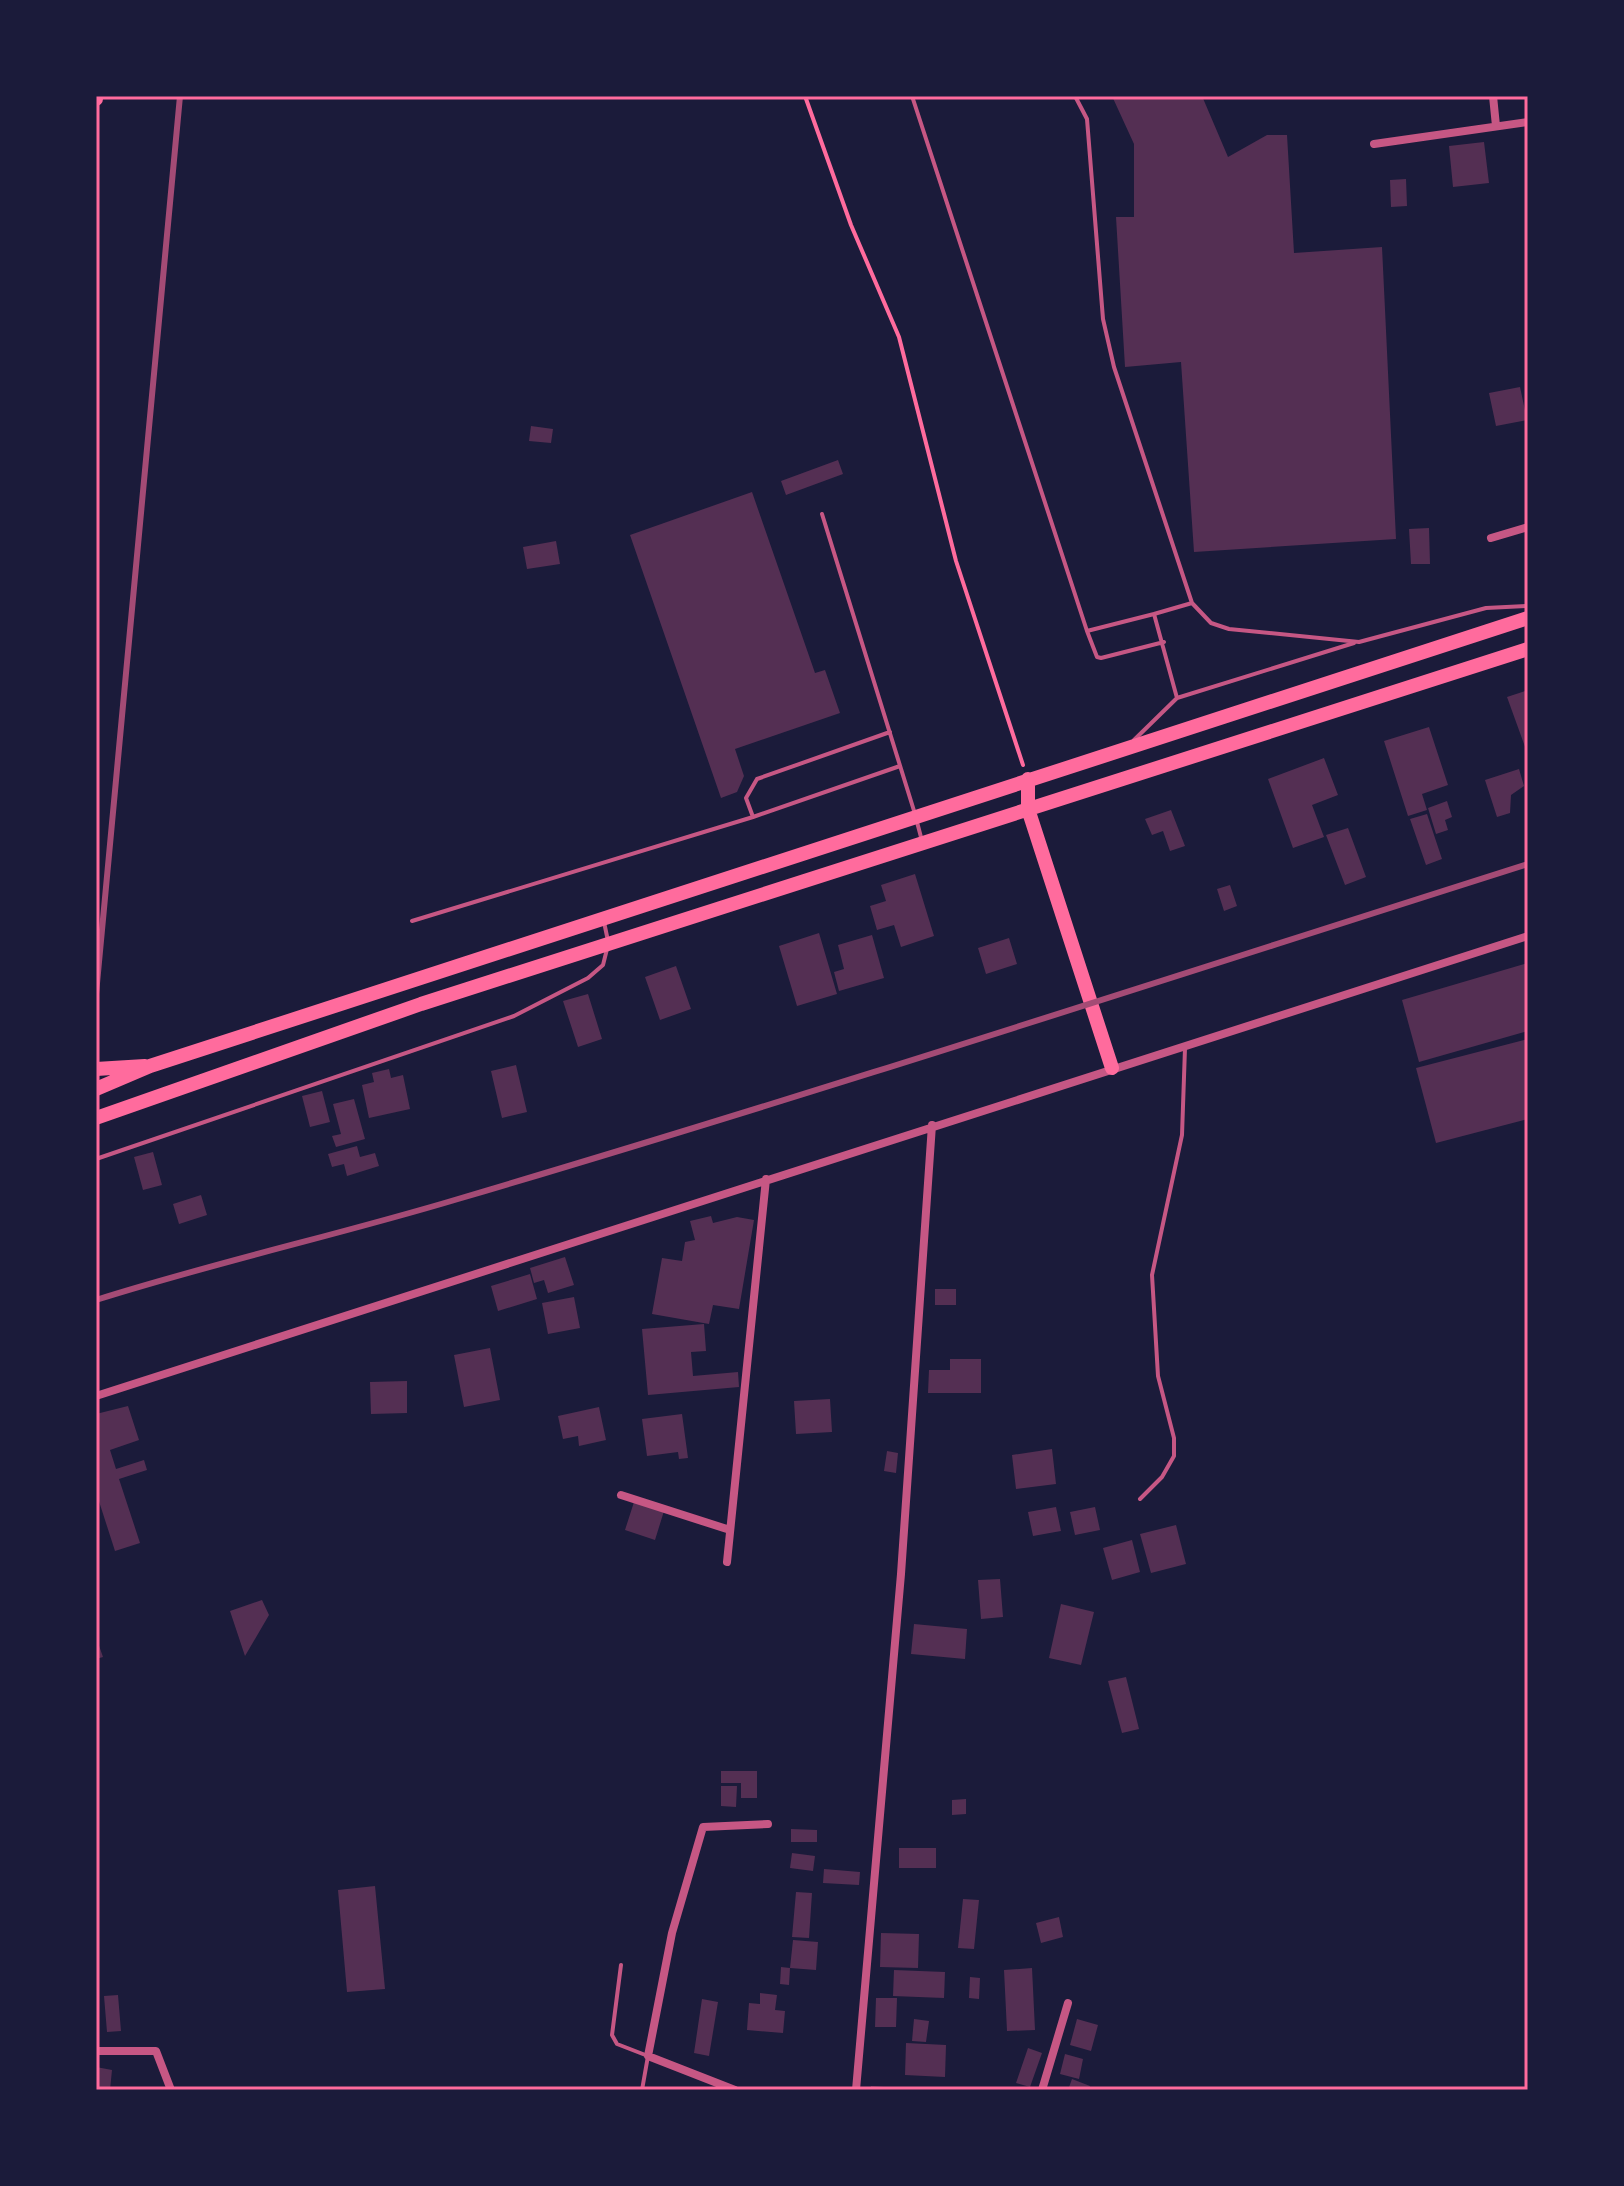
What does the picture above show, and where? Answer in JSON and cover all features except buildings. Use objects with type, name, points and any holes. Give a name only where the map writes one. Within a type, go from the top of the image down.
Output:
[{"type":"main road","points":[[103,1086],[150,1066],[1528,618]]},
{"type":"main road","points":[[96,1118],[421,1004],[1528,649]]},
{"type":"main road","points":[[1028,779],[1028,809],[1112,1068]]},
{"type":"main road","points":[[100,1068],[150,1066]]},
{"type":"street","points":[[1493,96],[1496,126]]},
{"type":"street","points":[[1374,144],[1528,122]]},
{"type":"street","points":[[1491,538],[1528,527]]},
{"type":"street","points":[[96,1396],[1528,936]]},
{"type":"street","points":[[856,2090],[894,1666],[932,1125]]},
{"type":"street","points":[[727,1562],[766,1179]]},
{"type":"street","points":[[621,1495],[730,1530]]},
{"type":"street","points":[[735,2090],[648,2056],[672,1933],[703,1827],[768,1824]]},
{"type":"street","points":[[1042,2090],[1068,2003]]},
{"type":"street","points":[[96,2051],[156,2051],[171,2090]]},
{"type":"lane","points":[[912,96],[1097,657],[1164,642]]},
{"type":"lane","points":[[1075,96],[1087,119],[1103,319],[1114,367],[1192,603],[1211,623],[1229,629],[1359,642]]},
{"type":"lane","points":[[822,514],[923,843]]},
{"type":"lane","points":[[1087,631],[1192,603]]},
{"type":"lane","points":[[1127,747],[1177,698],[1359,642],[1486,608],[1528,606]]},
{"type":"lane","points":[[1154,614],[1177,698]]},
{"type":"lane","points":[[753,817],[746,798],[757,779],[890,732]]},
{"type":"lane","points":[[412,921],[753,817],[900,766]]},
{"type":"lane","points":[[96,1159],[514,1016],[588,978],[603,965],[609,943],[603,920]]},
{"type":"lane","points":[[1140,1499],[1162,1477],[1174,1456],[1174,1438],[1158,1376],[1152,1275],[1182,1135],[1185,1045]]},
{"type":"lane","points":[[621,1965],[613,2041],[648,2056],[642,2090]]},
{"type":"path","points":[[805,96],[851,225],[899,337],[956,561],[1028,779]]},
{"type":"railway","points":[[96,994],[180,96]]},
{"type":"railway","points":[[96,1300],[413,1212],[727,1118],[1528,864]]}]
